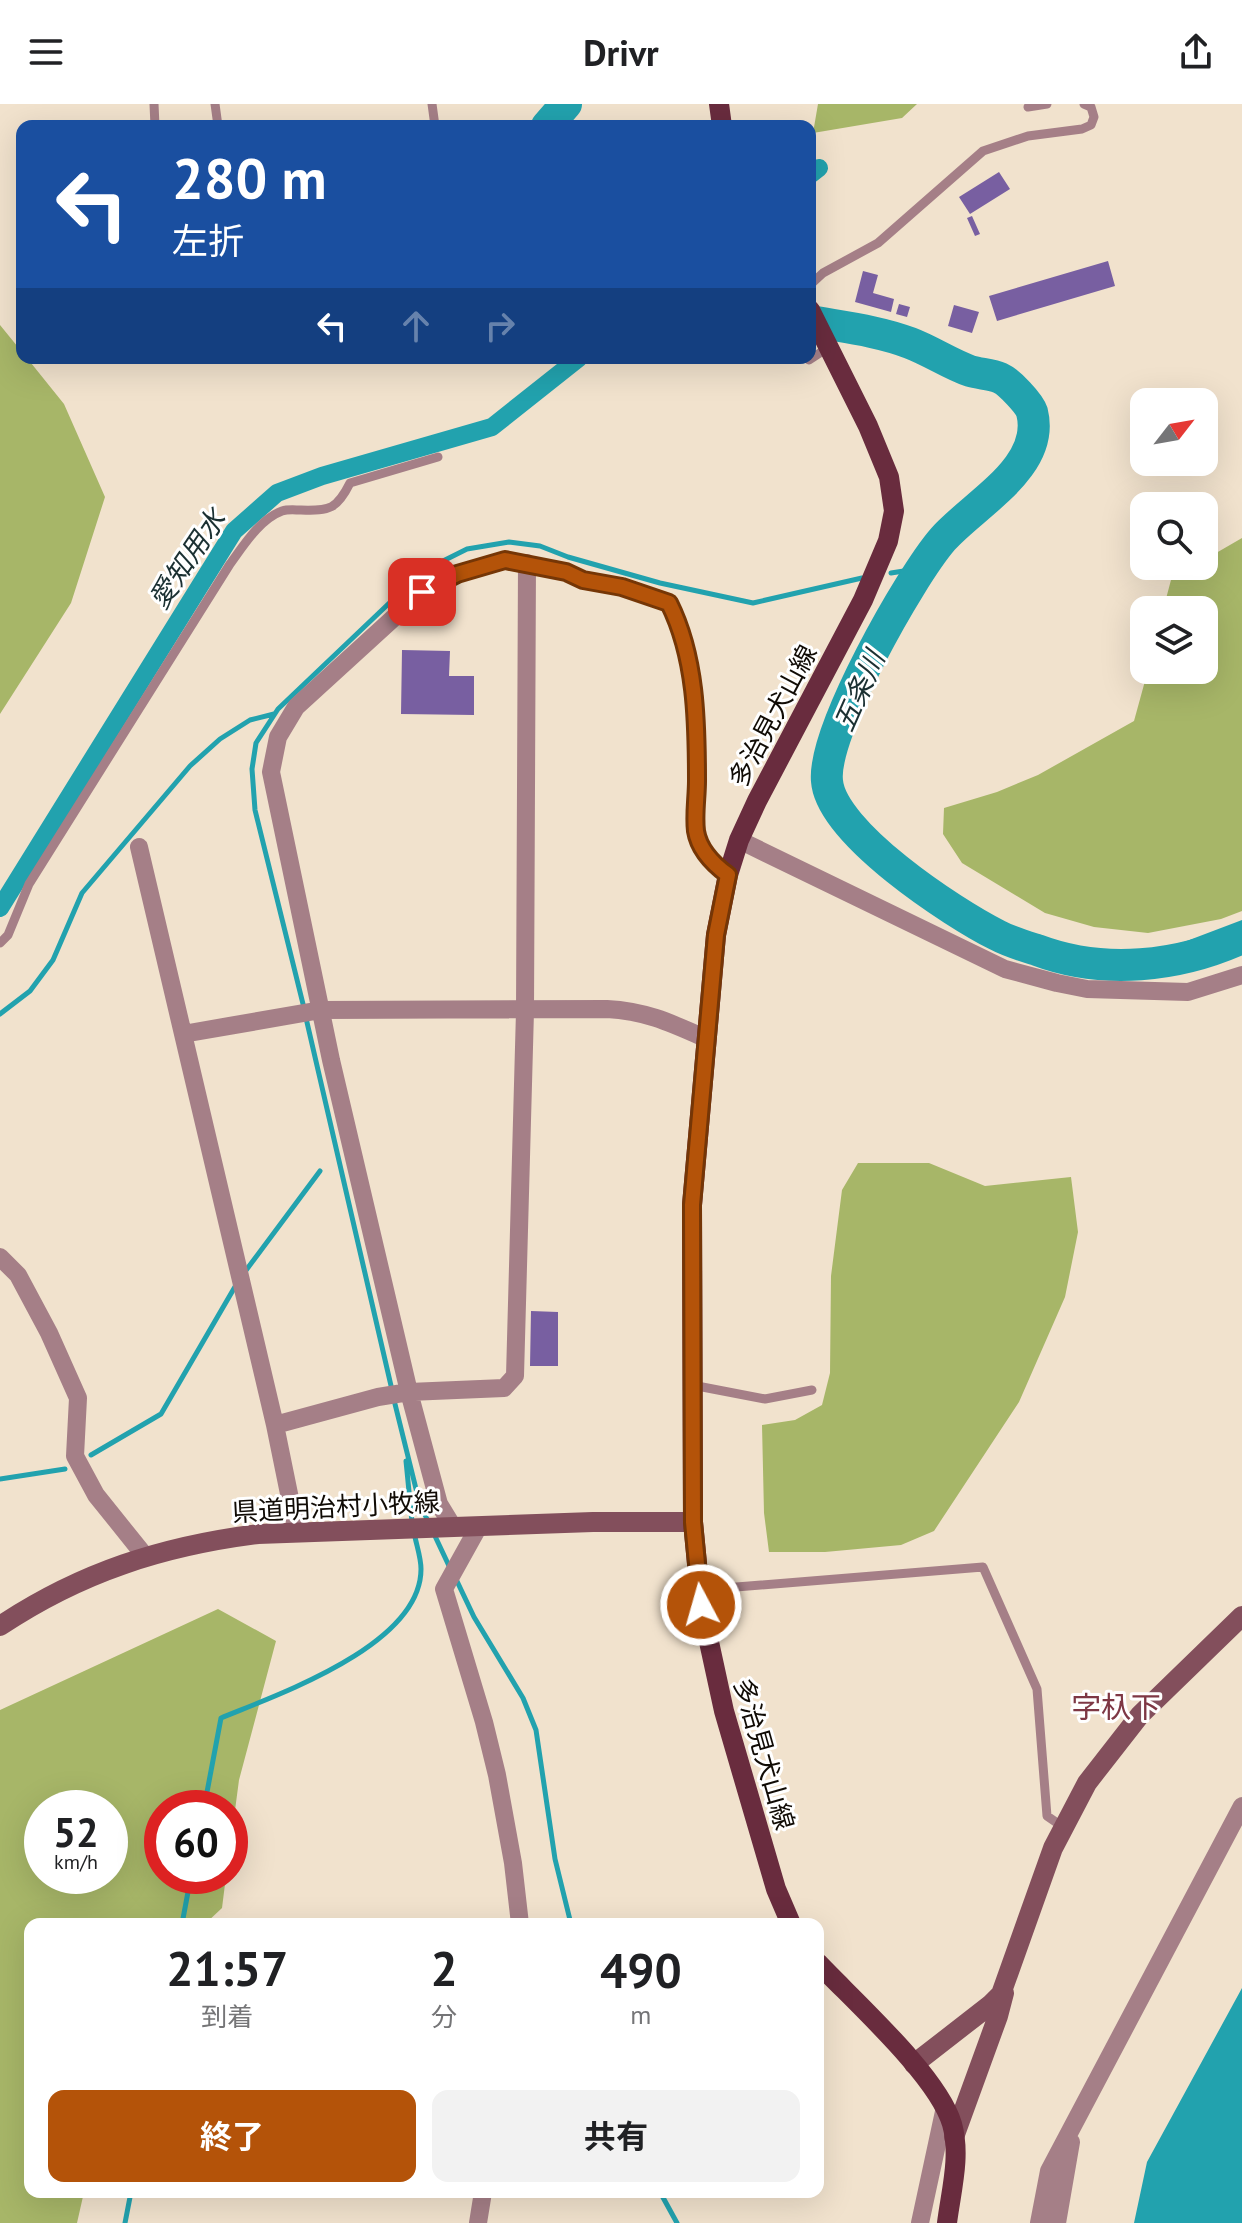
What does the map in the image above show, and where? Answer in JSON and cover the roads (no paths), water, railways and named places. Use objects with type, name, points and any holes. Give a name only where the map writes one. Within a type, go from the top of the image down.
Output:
[{"type":"main road","name":"多治見犬山線","points":[[788,1918],[776,1889],[724,1711],[710,1657],[699,1590],[693,1522],[692,1205],[716,935],[728,875],[739,840],[863,600],[888,541],[894,511],[889,477],[868,426],[816,322]]},
{"type":"main road","name":"県道明治村小牧線","points":[[0,1626],[75,1583],[145,1556],[222,1539],[479,1526],[693,1522]]},
{"type":"main road","points":[[954,2137],[1063,1827],[1102,1761],[1132,1724],[1242,1616]]},
{"type":"main road","points":[[824,1969],[914,2064],[945,2107],[954,2137],[955,2168],[947,2223]]},
{"type":"main road","points":[[914,2064],[990,2005],[1006,1985]]},
{"type":"street","points":[[449,1528],[439,1504],[407,1392],[319,1010],[271,772],[278,737],[296,707],[422,592],[457,574],[505,560],[622,587],[669,603],[681,626],[697,725],[696,832],[706,857],[728,875]]},
{"type":"street","points":[[275,1425],[381,1396],[504,1388],[515,1376],[525,1011],[527,563]]},
{"type":"street","points":[[739,840],[1005,969],[1057,983],[1087,989],[1188,992],[1242,975]]},
{"type":"street","points":[[139,847],[275,1425],[297,1533]]},
{"type":"street","points":[[183,1034],[319,1010],[635,1010],[707,1039]]},
{"type":"street","points":[[0,1257],[18,1275],[49,1333],[78,1398],[75,1456],[96,1495],[145,1556]]},
{"type":"street","points":[[479,1526],[444,1589],[497,1775],[519,1918]]},
{"type":"street","points":[[1039,2223],[1049,2171],[1242,1806]]},
{"type":"street","points":[[920,2223],[945,2107]]},
{"type":"street","points":[[1057,2223],[1069,2149],[1078,2120]]},
{"type":"street","points":[[478,2223],[482,2198]]},
{"type":"lane","points":[[1028,107],[1047,104]]},
{"type":"lane","points":[[816,279],[890,235],[983,151],[1028,136],[1091,125],[1094,117],[1091,107],[1084,104]]},
{"type":"lane","points":[[816,355],[828,347]]},
{"type":"lane","points":[[0,943],[8,935],[29,884],[250,537],[285,509],[332,508],[341,500],[350,483],[438,457]]},
{"type":"lane","points":[[692,1385],[765,1399],[812,1390]]},
{"type":"lane","points":[[699,1590],[983,1567],[1037,1689],[1047,1816],[1063,1827]]},
{"type":"water","points":[[1242,920],[1242,952],[1206,966],[1153,977],[1151,950],[1184,942]]},
{"type":"water","points":[[1242,1988],[1242,2223],[1134,2223],[1147,2162]]},
{"type":"waterway","name":"五条川","points":[[552,120],[566,104]]},
{"type":"waterway","name":"五条川","points":[[816,322],[898,339],[970,371],[1000,378],[1018,393],[1032,412],[1033,432],[1028,450],[1018,467],[943,539],[928,558],[890,619],[853,693],[829,758],[827,781],[834,802],[849,824],[897,869],[952,909],[1007,940],[1062,958],[1114,965],[1141,964],[1193,956],[1242,938]]},
{"type":"waterway","name":"愛知用水","points":[[0,908],[234,531],[277,493],[322,476],[492,427],[571,364]]},
{"type":"waterway","points":[[304,1008],[255,810],[252,769],[256,743],[278,709],[423,571],[467,549],[509,542],[540,546],[660,583],[753,603],[862,578]]},
{"type":"waterway","points":[[891,573],[923,568]]},
{"type":"waterway","points":[[0,1014],[30,991],[53,960],[82,893],[190,766],[220,739],[250,720],[274,714]]},
{"type":"waterway","points":[[306,1018],[392,1390]]},
{"type":"waterway","points":[[244,1273],[320,1171]]},
{"type":"waterway","points":[[91,1455],[161,1414],[236,1285]]},
{"type":"waterway","points":[[394,1400],[420,1505],[428,1521]]},
{"type":"waterway","points":[[406,1461],[412,1522]]},
{"type":"waterway","points":[[0,1479],[65,1469]]},
{"type":"waterway","points":[[207,1790],[221,1718],[343,1663],[398,1621],[415,1596],[421,1569],[414,1532]]},
{"type":"waterway","points":[[434,1534],[450,1568]]},
{"type":"waterway","points":[[455,1577],[474,1617],[523,1698],[536,1730],[555,1859],[570,1918]]},
{"type":"waterway","points":[[183,1918],[188,1894]]},
{"type":"waterway","points":[[125,2223],[130,2198]]},
{"type":"waterway","points":[[663,2198],[677,2223]]},
{"type":"district","name":"字杁下","points":[[1116,1708]]}]
